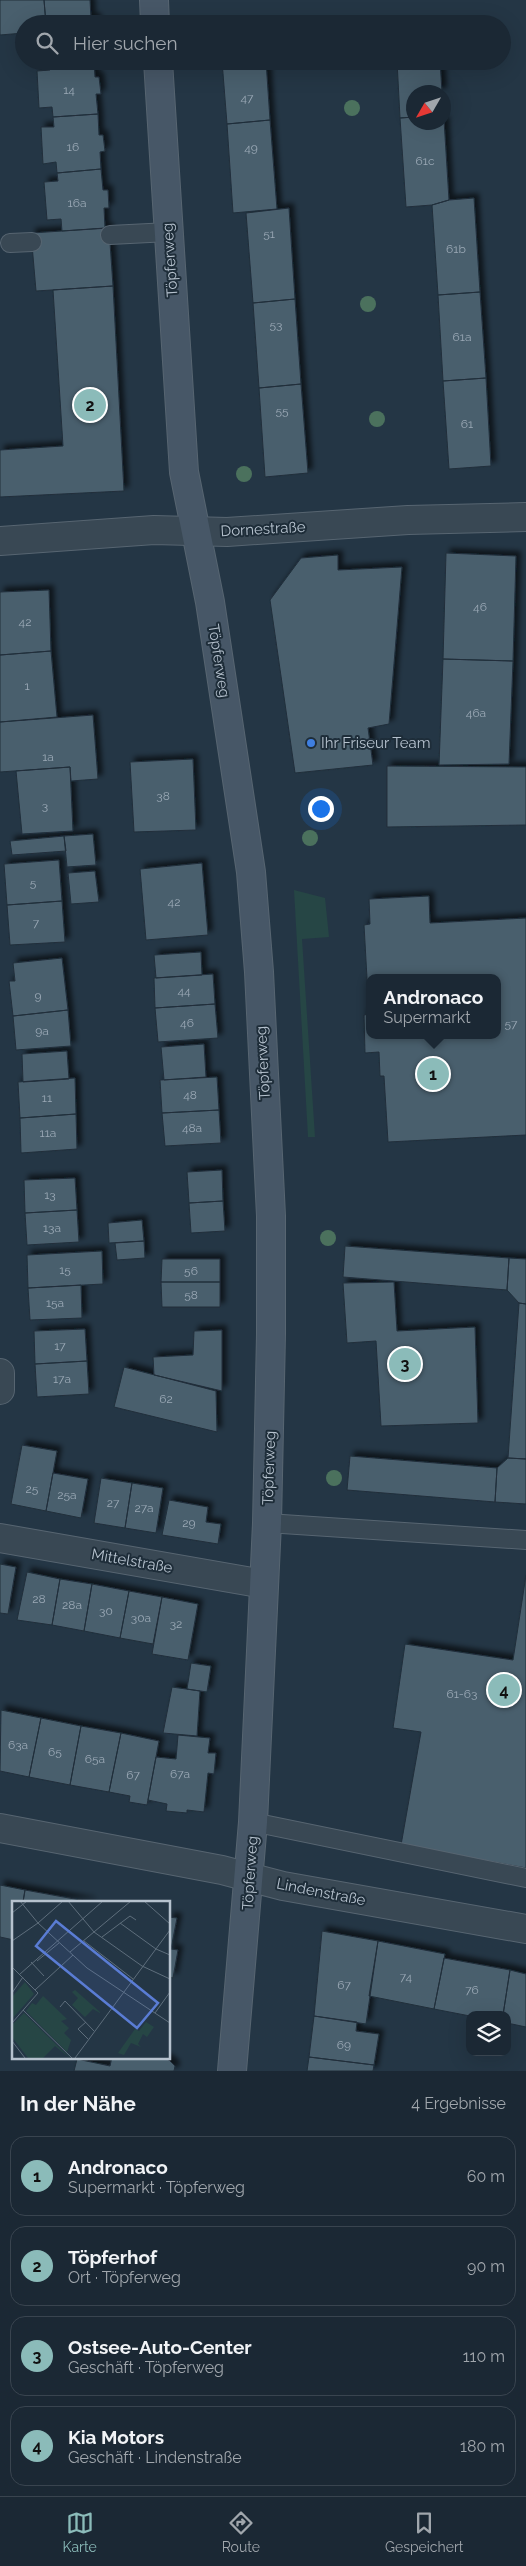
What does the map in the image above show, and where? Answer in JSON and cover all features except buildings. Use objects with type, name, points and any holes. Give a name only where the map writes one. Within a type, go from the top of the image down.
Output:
[{"type":"main road","points":[[154,0],[155,15]]},
{"type":"main road","name":"Töpferweg","points":[[159,70],[184,472],[194,531],[210,602],[246,832],[259,972],[271,1216],[271,1334],[267,1523],[253,1822],[232,2071]]},
{"type":"street","name":"Dornestraße","points":[[0,541],[154,530],[227,532],[408,520],[526,517]]},
{"type":"street","points":[[0,1373],[0,1390]]},
{"type":"street","name":"Mittelstraße","points":[[0,1538],[264,1584]]},
{"type":"street","name":"Lindenstraße","points":[[0,1828],[222,1870],[289,1887],[526,1929]]},
{"type":"lane","points":[[110,235],[169,232]]},
{"type":"lane","points":[[10,243],[32,242]]},
{"type":"lane","points":[[267,1523],[526,1540]]},
{"type":"lane","points":[[253,1822],[526,1878]]},
{"type":"green space","points":[[294,890],[325,898],[329,937],[302,939],[315,1137],[308,1137]]},
{"type":"place","name":"Töpferhof","points":[[90,405]]},
{"type":"place","name":"Ihr Friseur Team","points":[[311,743]]},
{"type":"place","name":"Andronaco","points":[[433,1074]]},
{"type":"place","name":"Ostsee-Auto-Center","points":[[405,1364]]},
{"type":"place","name":"Kia Motors","points":[[504,1690]]}]
